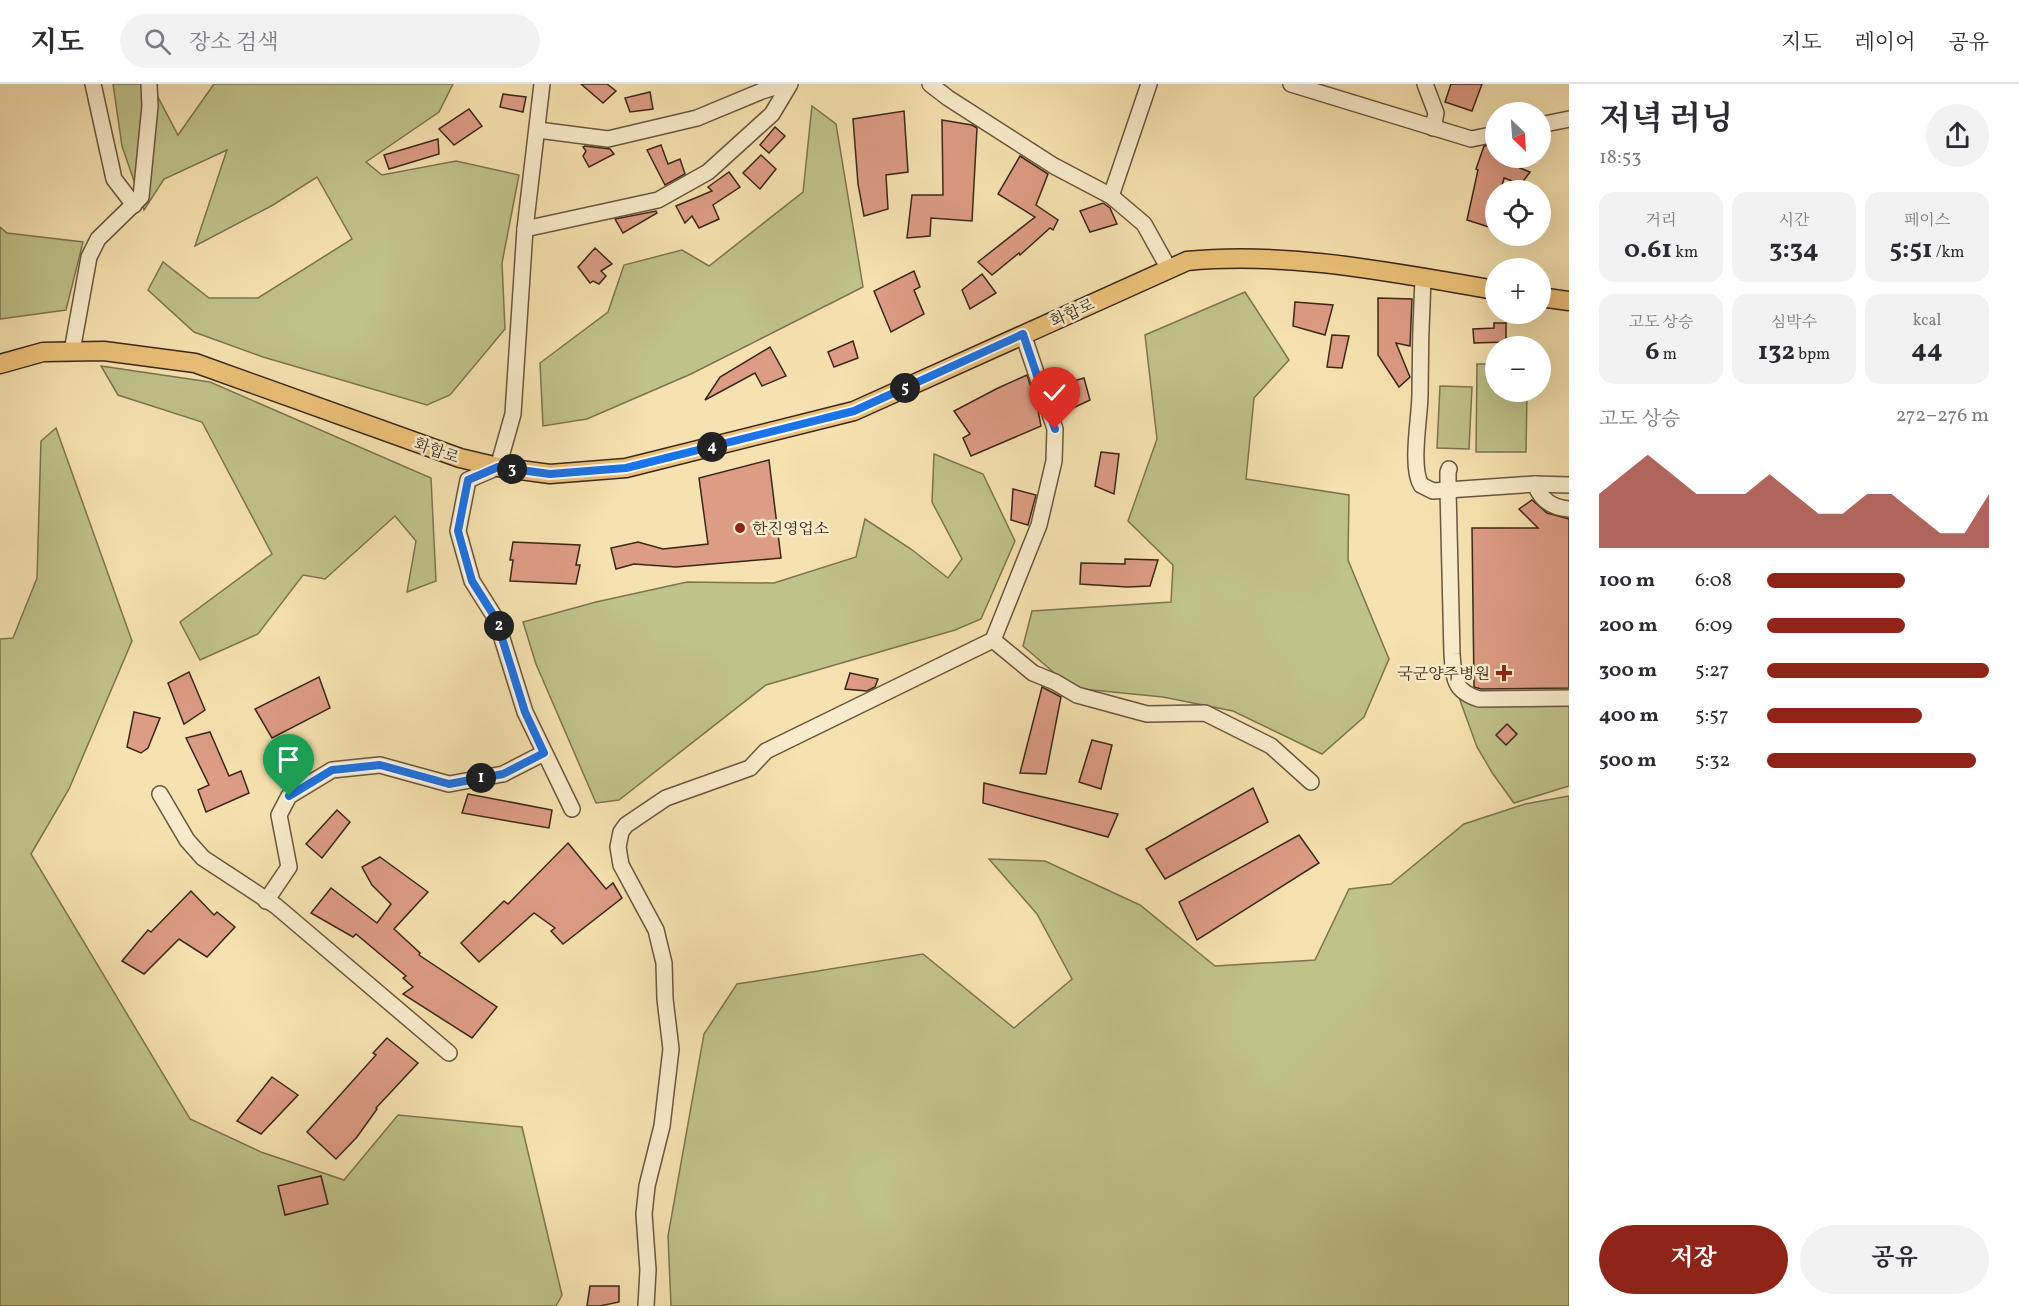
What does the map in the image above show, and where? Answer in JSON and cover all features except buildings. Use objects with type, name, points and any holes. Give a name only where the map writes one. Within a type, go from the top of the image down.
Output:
[{"type":"main road","name":"화합로","points":[[0,364],[44,352],[72,351],[104,351],[195,363],[460,458],[498,467],[550,474],[626,468],[854,411],[1187,261],[1227,257],[1343,265],[1485,288]]},
{"type":"main road","points":[[1551,299],[1569,301]]},
{"type":"street","points":[[93,84],[114,179],[134,205]]},
{"type":"street","points":[[72,351],[89,257],[98,239],[141,197],[150,106],[149,84]]},
{"type":"street","points":[[542,84],[525,229],[513,414],[498,467],[468,480],[458,531],[472,581],[496,619],[525,712],[573,809]]},
{"type":"street","points":[[538,130],[608,139],[697,118],[785,84]]},
{"type":"street","points":[[525,229],[658,200],[708,172],[772,114],[790,84]]},
{"type":"street","points":[[930,84],[1054,166],[1111,196],[1144,224],[1169,269]]},
{"type":"street","points":[[1111,196],[1149,84]]},
{"type":"street","points":[[1291,84],[1471,139],[1485,136]]},
{"type":"street","points":[[1425,84],[1436,113],[1433,128]]},
{"type":"street","points":[[1551,123],[1569,119]]},
{"type":"street","points":[[1423,278],[1418,482],[1423,488],[1433,491],[1535,484],[1569,485]]},
{"type":"street","points":[[646,1306],[648,1270],[645,1205],[647,1186],[662,1126],[671,1048],[665,999],[664,963],[656,930],[621,866],[618,847],[621,832],[626,825],[666,798],[750,768],[766,751],[993,640],[1039,525],[1054,461],[1055,429],[1023,334]]},
{"type":"street","points":[[1449,469],[1452,654],[1453,674],[1458,686],[1468,696],[1485,700],[1569,698]]},
{"type":"street","points":[[1535,484],[1542,499],[1557,508],[1569,509]]},
{"type":"street","points":[[993,640],[1033,673],[1077,695],[1147,714],[1205,713],[1271,746],[1311,782]]},
{"type":"street","points":[[266,901],[289,867],[279,815],[289,796],[332,770],[380,765],[449,784],[503,774],[544,753]]},
{"type":"street","points":[[160,794],[188,840],[203,858],[276,906],[449,1053]]},
{"type":"green space","points":[[113,84],[151,84],[178,135],[214,84],[453,84],[439,112],[366,162],[382,175],[456,161],[519,175],[502,263],[505,329],[450,395],[427,405],[263,357],[194,332],[148,290],[163,262],[209,298],[258,298],[352,239],[317,177],[273,205],[195,246],[227,150],[164,179],[144,210],[122,146]]},
{"type":"green space","points":[[812,106],[836,124],[863,287],[691,374],[587,419],[543,426],[540,363],[608,312],[624,265],[682,250],[709,266],[803,192]]},
{"type":"green space","points":[[0,227],[7,233],[83,242],[66,310],[0,319]]},
{"type":"green space","points":[[1245,292],[1289,360],[1254,398],[1246,479],[1349,495],[1348,560],[1389,659],[1364,717],[1322,754],[1233,711],[1163,697],[1072,688],[1023,646],[1032,611],[1171,602],[1173,565],[1128,521],[1157,439],[1145,335]]},
{"type":"green space","points":[[1477,364],[1485,364],[1485,402],[1527,402],[1526,452],[1476,452]]},
{"type":"green space","points":[[101,366],[210,382],[431,478],[436,581],[407,592],[416,541],[395,516],[325,579],[303,575],[258,634],[200,660],[180,622],[272,554],[202,422],[118,395]]},
{"type":"green space","points":[[1440,386],[1472,387],[1469,449],[1437,448]]},
{"type":"green space","points":[[56,428],[132,641],[69,789],[31,854],[190,1119],[261,1152],[344,1180],[398,1115],[522,1127],[562,1295],[556,1306],[0,1306],[0,639],[13,638],[37,578],[41,441]]},
{"type":"green space","points":[[934,454],[983,474],[1015,541],[981,619],[955,630],[766,685],[619,800],[596,803],[536,664],[523,622],[596,602],[687,582],[774,583],[856,557],[865,519],[911,549],[948,578],[962,559],[932,502]]},
{"type":"green space","points":[[1457,692],[1472,702],[1487,706],[1569,706],[1569,786],[1514,803],[1477,747]]},
{"type":"green space","points":[[1569,796],[1569,1306],[671,1306],[668,1236],[704,1034],[737,984],[923,954],[1014,1028],[1072,979],[1037,914],[989,859],[1045,861],[1140,905],[1215,966],[1315,960],[1349,889],[1391,884],[1464,824],[1525,804]]},
{"type":"place","name":"한진영업소","points":[[740,528]]},
{"type":"place","name":"국군양주병원","points":[[1504,673]]},
{"type":"route","points":[[289,796],[332,770],[380,765],[449,784],[503,774],[544,753],[525,712],[496,619],[472,581],[458,531],[468,480],[498,467],[550,474],[626,468],[854,411],[1023,334],[1055,429]]}]
